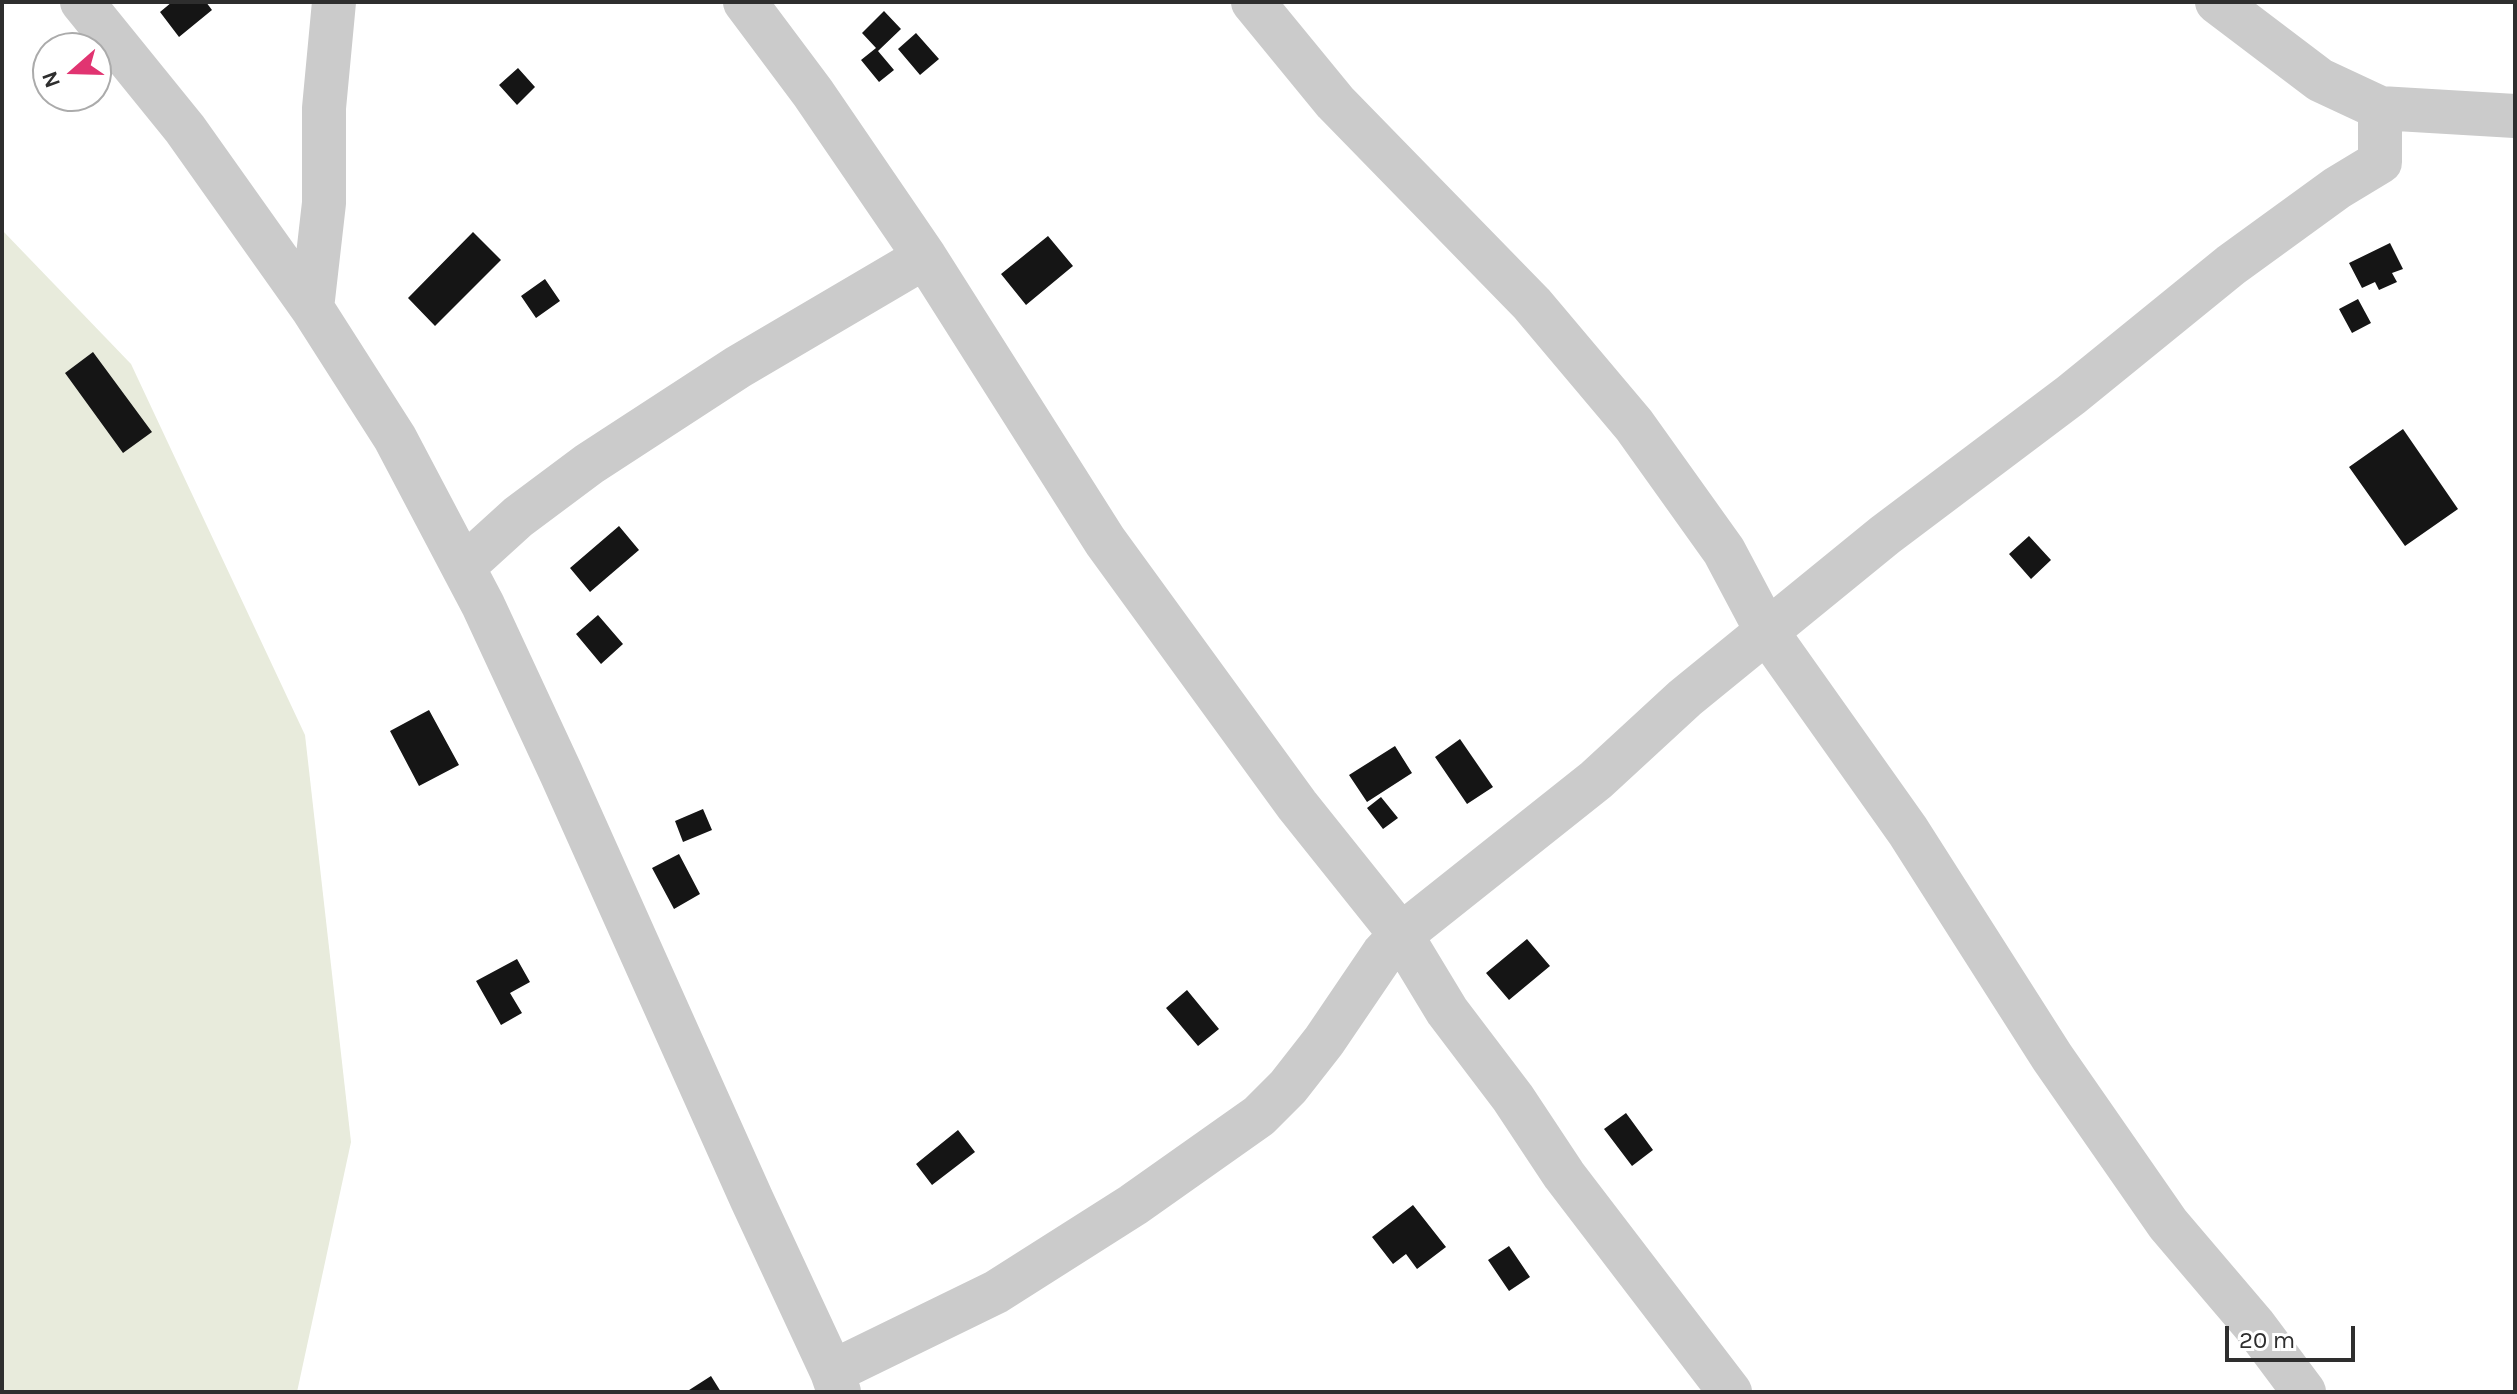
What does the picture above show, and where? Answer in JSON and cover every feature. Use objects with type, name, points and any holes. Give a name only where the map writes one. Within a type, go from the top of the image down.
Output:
[{"type":"street","points":[[82,2],[185,129],[312,308],[395,438],[463,567],[561,773],[835,1382],[996,1292],[1133,1205],[1259,1116],[1288,1087],[1324,1041],[1383,954],[1401,935],[1596,780],[1685,698],[1885,535],[2071,395],[2231,265],[2337,188],[2380,162],[2380,108]]},
{"type":"street","points":[[312,308],[324,203],[324,108],[334,2]]},
{"type":"street","points":[[745,2],[813,93],[925,257],[1105,541],[1297,805],[1401,935],[1447,1011],[1513,1098],[1564,1175],[1730,1392]]},
{"type":"street","points":[[1253,2],[1335,102],[1532,304],[1634,425],[1724,551],[1767,632],[1908,831],[2052,1057],[2168,1224],[2254,1325],[2304,1392]]},
{"type":"street","points":[[2217,2],[2320,80],[2380,108],[2515,116]]},
{"type":"street","points":[[463,567],[518,517],[589,464],[738,367],[925,257]]},
{"type":"shaded area","points":[[2,230],[131,364],[305,735],[351,1142],[297,1392],[2,1392]]},
{"type":"building","points":[[172,2],[206,2],[212,10],[179,37],[160,12]]},
{"type":"building","points":[[884,11],[901,29],[878,51],[894,70],[879,82],[861,60],[876,48],[862,33]]},
{"type":"building","points":[[916,33],[939,59],[920,75],[898,49]]},
{"type":"building","points":[[518,68],[535,87],[517,105],[499,85]]},
{"type":"building","points":[[473,232],[501,260],[435,326],[408,298]]},
{"type":"building","points":[[1048,236],[1073,266],[1026,305],[1001,274]]},
{"type":"building","points":[[2390,243],[2403,269],[2392,273],[2397,282],[2379,290],[2375,282],[2362,288],[2349,263]]},
{"type":"building","points":[[545,279],[560,301],[536,318],[521,296]]},
{"type":"building","points":[[2358,299],[2371,323],[2352,333],[2339,309]]},
{"type":"building","points":[[93,352],[152,432],[123,453],[65,373]]},
{"type":"building","points":[[2403,429],[2458,509],[2405,546],[2349,467]]},
{"type":"building","points":[[619,526],[639,550],[590,592],[570,568]]},
{"type":"building","points":[[2029,536],[2051,560],[2031,579],[2009,554]]},
{"type":"building","points":[[598,615],[623,644],[601,664],[576,634]]},
{"type":"building","points":[[429,710],[459,765],[419,786],[390,731]]},
{"type":"building","points":[[1460,739],[1493,787],[1467,804],[1435,757]]},
{"type":"building","points":[[1395,746],[1412,773],[1367,802],[1349,775]]},
{"type":"building","points":[[1381,797],[1398,818],[1383,829],[1367,808]]},
{"type":"building","points":[[703,809],[712,830],[683,842],[675,821]]},
{"type":"building","points":[[679,854],[700,894],[674,909],[652,868]]},
{"type":"building","points":[[1527,939],[1550,966],[1509,1000],[1486,973]]},
{"type":"building","points":[[517,959],[530,982],[510,993],[522,1013],[501,1025],[476,981]]},
{"type":"building","points":[[1187,990],[1219,1029],[1198,1046],[1166,1008]]},
{"type":"building","points":[[1626,1113],[1653,1150],[1632,1166],[1604,1129]]},
{"type":"building","points":[[958,1130],[975,1152],[932,1185],[916,1164]]},
{"type":"building","points":[[1413,1205],[1446,1247],[1417,1269],[1406,1254],[1393,1264],[1372,1237]]},
{"type":"building","points":[[1509,1246],[1530,1277],[1509,1291],[1488,1260]]},
{"type":"building","points":[[711,1376],[721,1392],[686,1392]]}]
